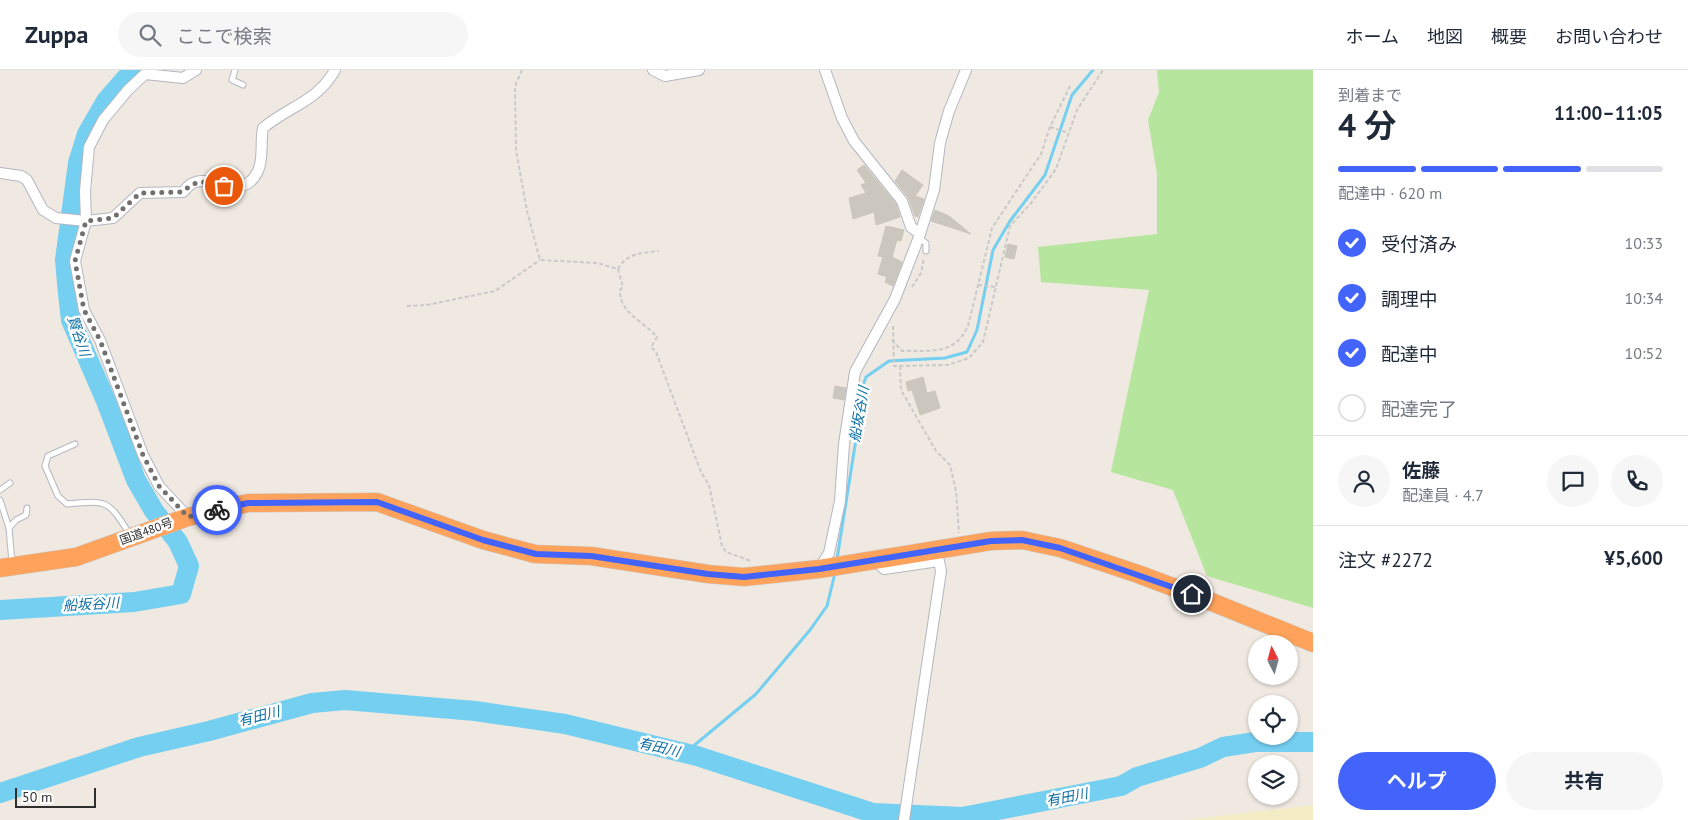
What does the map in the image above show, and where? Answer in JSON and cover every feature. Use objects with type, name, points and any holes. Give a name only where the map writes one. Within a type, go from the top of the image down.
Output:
[{"type":"highway","name":"国道480号","points":[[6,567],[76,557],[174,521],[248,503],[323,504],[359,501],[377,502],[483,540],[536,554],[591,556],[708,574],[744,577],[819,569],[991,541],[1022,540],[1060,548],[1202,598],[1313,643]]},
{"type":"street","points":[[174,521],[143,455],[100,340],[84,310],[75,261],[86,221],[85,191],[89,147],[103,120],[145,72],[183,78],[196,70]]},
{"type":"street","points":[[0,173],[21,176],[27,180],[43,210],[56,218],[86,221],[113,218],[140,193],[183,192],[192,183],[198,182],[242,186],[250,181],[259,170],[263,128],[312,98],[329,81],[335,70]]},
{"type":"street","points":[[653,70],[665,76],[700,70]]},
{"type":"street","points":[[825,70],[842,118],[854,141],[902,201],[911,227],[919,236]]},
{"type":"street","points":[[819,569],[828,553],[840,501],[844,444],[855,372],[895,299],[919,236],[934,190],[940,143],[949,111],[966,70]]},
{"type":"street","points":[[875,560],[884,569],[939,561],[941,571],[904,820]]},
{"type":"lane","points":[[235,70],[232,80],[243,85]]},
{"type":"lane","points":[[919,236],[926,243],[926,251]]},
{"type":"lane","points":[[75,444],[48,456],[45,466],[58,496],[68,504],[100,501],[113,508],[131,536]]},
{"type":"lane","points":[[0,490],[10,483]]},
{"type":"lane","points":[[0,500],[9,528],[6,567]]},
{"type":"lane","points":[[9,528],[16,520],[26,515],[27,508]]},
{"type":"path","points":[[522,70],[515,86],[516,150],[527,211],[540,260]]},
{"type":"path","points":[[892,345],[894,366],[948,365],[969,358],[983,342],[1010,226],[1032,202],[1056,169],[1077,110],[1103,70]]},
{"type":"path","points":[[892,340],[902,351],[951,347],[961,340],[968,326],[992,228],[1041,154],[1050,127],[1070,86]]},
{"type":"path","points":[[1050,127],[1069,133]]},
{"type":"path","points":[[618,269],[627,257],[636,253],[658,252]]},
{"type":"path","points":[[407,306],[427,305],[495,291],[540,260],[597,263],[618,269]]},
{"type":"path","points":[[618,269],[623,287],[620,290],[620,296],[628,312],[657,337],[651,347],[656,352],[701,472],[709,485],[722,546],[726,552],[759,564]]},
{"type":"path","points":[[978,285],[995,287]]},
{"type":"path","points":[[900,366],[901,390],[936,451],[950,465],[956,490],[958,528],[964,546]]},
{"type":"green space","points":[[1157,70],[1313,70],[1313,608],[1207,576],[1173,490],[1111,472],[1149,290],[1041,282],[1038,247],[1157,234],[1157,174],[1148,120],[1159,92]]},
{"type":"sand","points":[[1313,805],[1313,820],[1186,820]]},
{"type":"building","points":[[864,165],[896,204],[900,217],[876,225],[874,212],[853,219],[849,198],[866,193],[861,185],[866,183],[857,170]]},
{"type":"building","points":[[902,170],[923,185],[915,196],[924,199],[918,217],[915,216],[908,197],[895,181]]},
{"type":"building","points":[[935,210],[949,216],[971,234],[931,221]]},
{"type":"building","points":[[886,226],[904,230],[901,241],[897,240],[892,257],[902,262],[893,286],[885,282],[887,277],[878,274],[883,257],[878,256]]},
{"type":"building","points":[[1008,244],[1017,246],[1014,259],[1005,257]]},
{"type":"building","points":[[923,377],[927,393],[935,391],[940,408],[920,415],[912,390],[908,391],[906,382]]},
{"type":"building","points":[[835,386],[846,388],[844,400],[833,398]]},
{"type":"waterway","name":"賢谷川","points":[[0,610],[134,602],[181,594],[189,566],[178,542],[154,511],[136,480],[106,401],[71,320],[68,294],[65,260],[78,163],[87,134],[106,101],[133,70]]},
{"type":"waterway","name":"船坂谷川","points":[[837,559],[857,433],[861,391],[866,377],[889,361],[945,358],[967,352],[977,330],[993,250],[1010,221],[1045,175],[1072,95],[1093,70]]},
{"type":"waterway","name":"船坂谷川","points":[[685,753],[756,694],[810,630],[827,606],[835,573]]},
{"type":"waterway","name":"有田川","points":[[0,793],[139,747],[209,731],[312,703],[345,700],[475,711],[565,724],[697,756],[873,813],[962,817],[1121,786],[1137,777],[1200,758],[1223,747],[1255,742],[1313,742]]},
{"type":"way so far","points":[[217,510],[188,517],[159,486],[143,455],[100,340],[84,310],[75,261],[86,221],[113,218],[140,193],[183,192],[192,183],[205,182],[224,186]]},
{"type":"route","points":[[217,510],[248,503],[323,504],[359,501],[377,502],[428,518],[483,540],[536,554],[591,556],[708,574],[744,577],[819,569],[991,541],[1022,540],[1060,548],[1192,594]]}]
